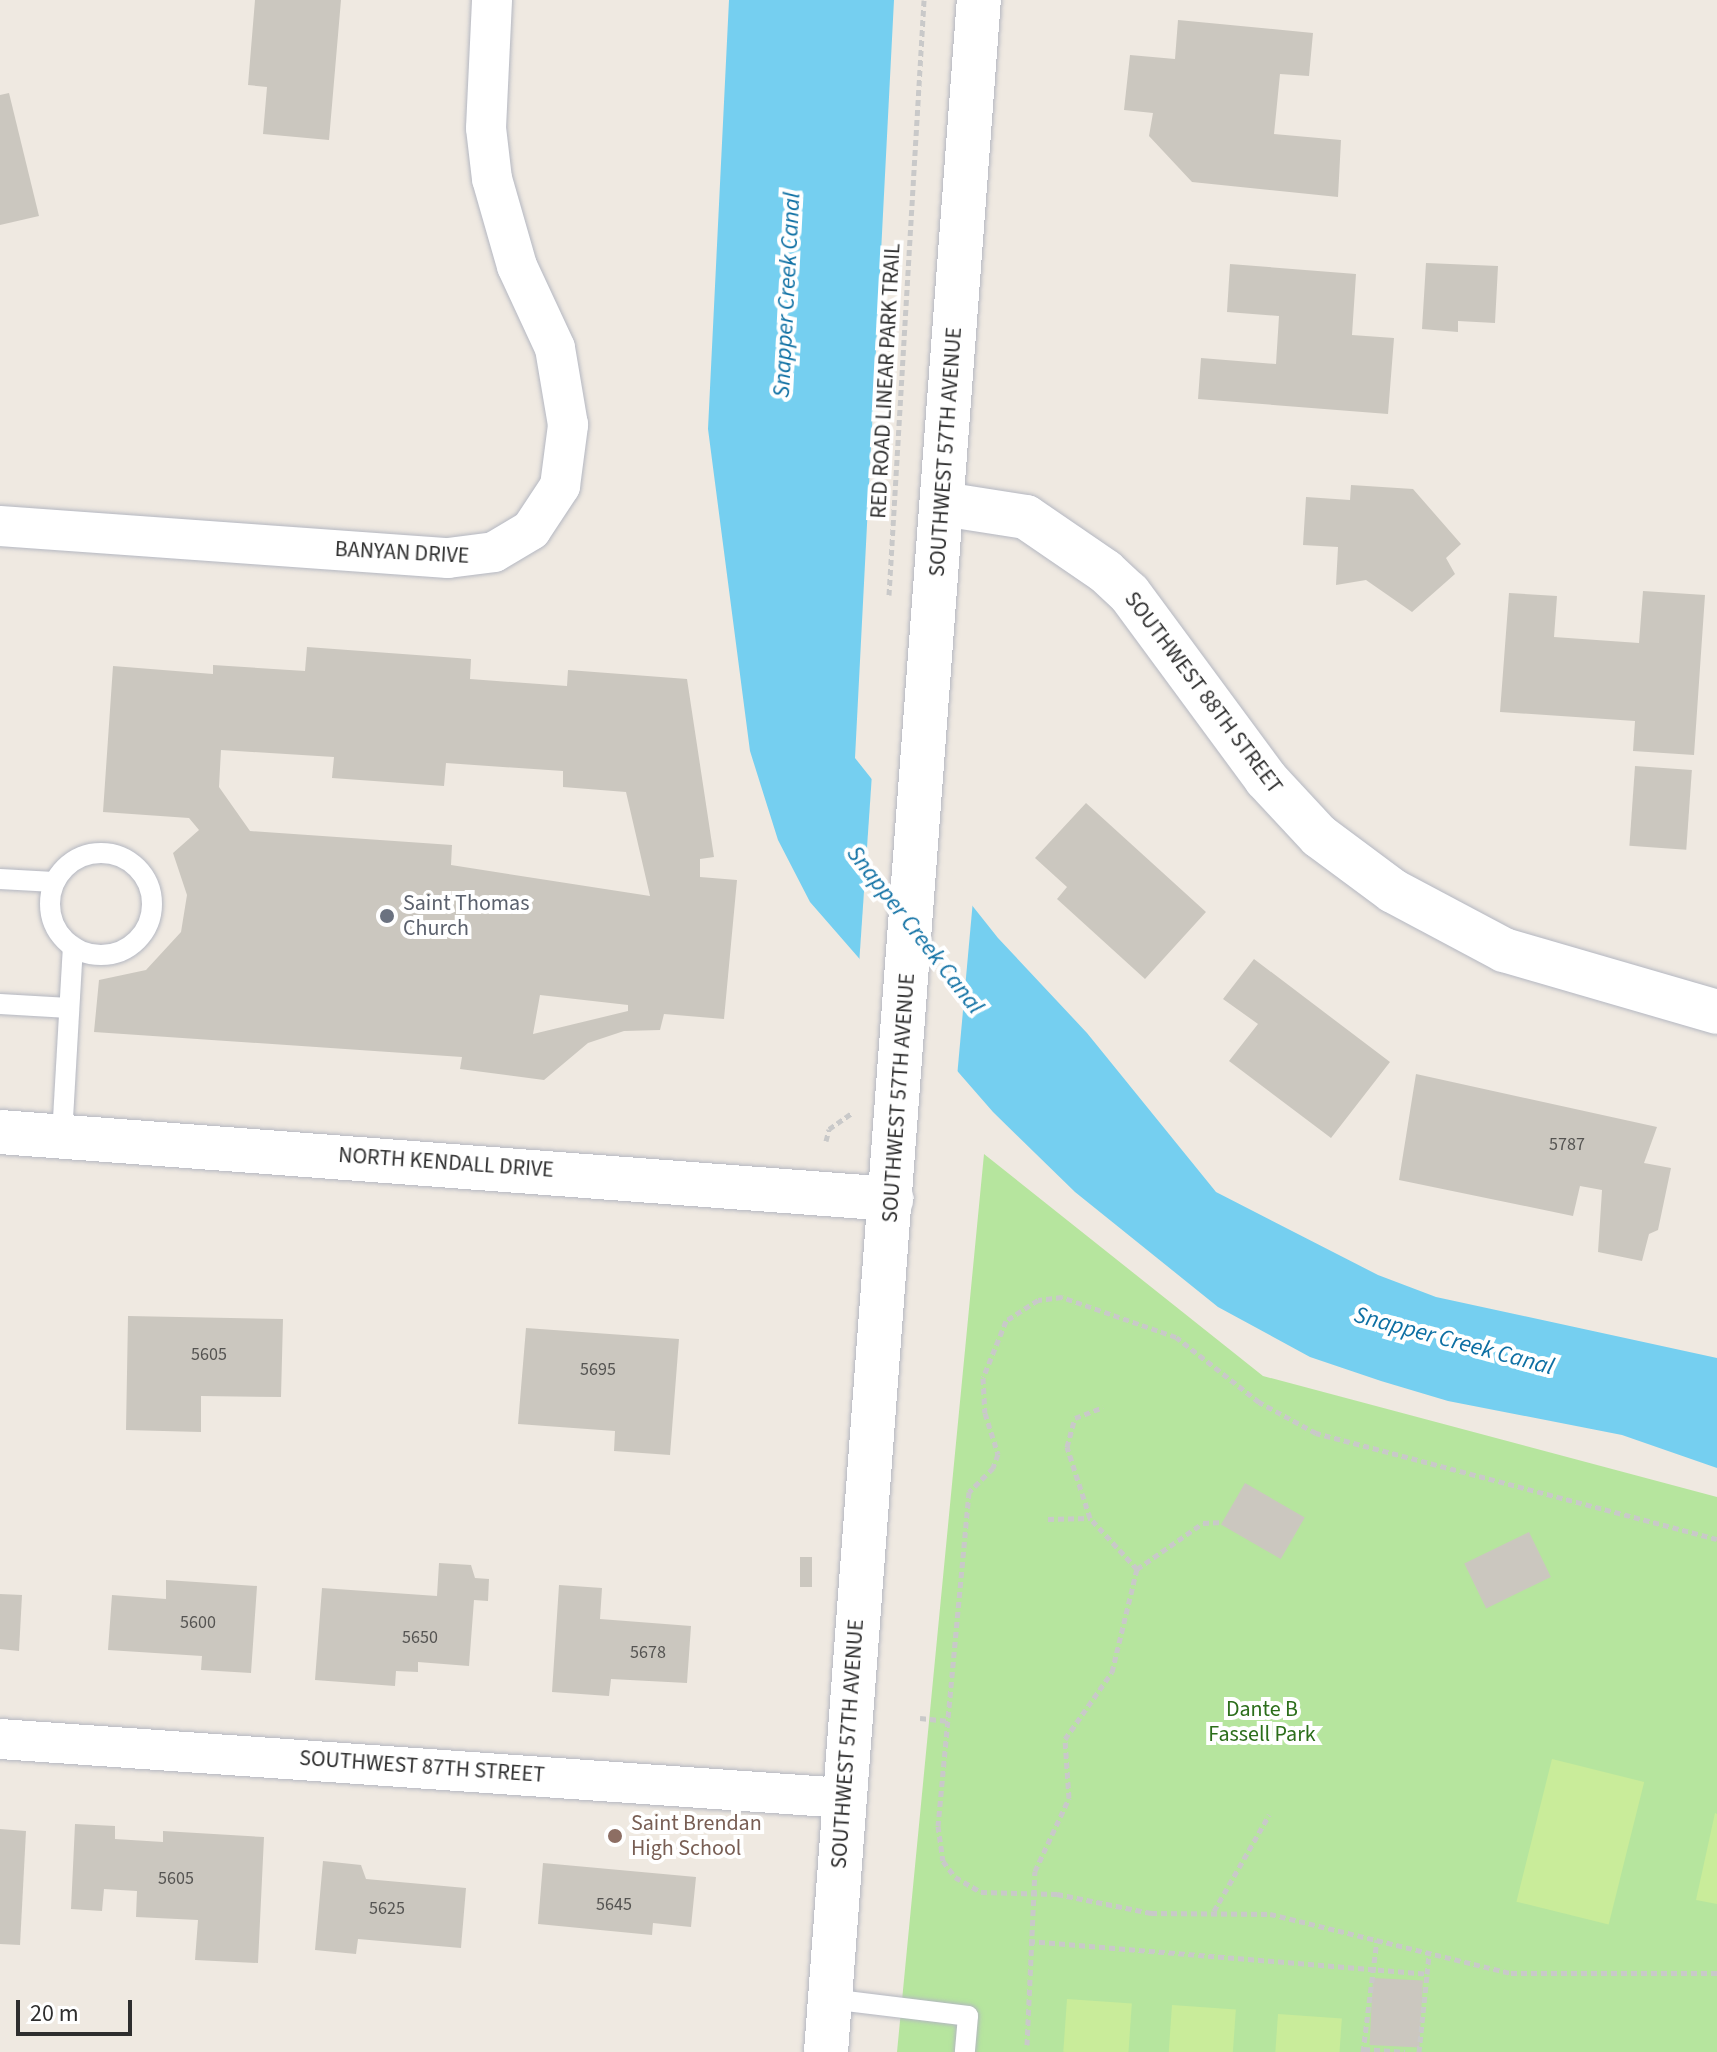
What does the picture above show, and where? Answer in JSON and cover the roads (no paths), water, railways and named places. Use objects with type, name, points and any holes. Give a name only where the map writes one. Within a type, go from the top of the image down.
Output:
[{"type":"main road","name":"SOUTHWEST 57TH AVENUE","points":[[826,2052],[979,0]]},
{"type":"main road","name":"SOUTHWEST 88TH STREET","points":[[943,504],[1026,517],[1105,571],[1129,593],[1239,746],[1296,813],[1346,858],[1415,906],[1504,950],[1717,1012]]},
{"type":"main road","name":"NORTH KENDALL DRIVE","points":[[0,1132],[891,1199]]},
{"type":"street","name":"BANYAN DRIVE","points":[[0,526],[448,558],[494,552],[531,530],[560,486],[568,425],[555,348],[517,266],[492,179],[486,128],[492,0]]},
{"type":"street","name":"SOUTHWEST 87TH STREET","points":[[0,1739],[843,1798]]},
{"type":"lane","points":[[97,852],[131,861],[151,890],[149,925],[124,950],[89,954],[73,946],[54,924],[54,882],[79,857],[97,852]]},
{"type":"lane","points":[[0,879],[54,882]]},
{"type":"lane","points":[[62,1136],[73,946]]},
{"type":"lane","points":[[0,1004],[69,1008]]},
{"type":"lane","points":[[830,1999],[968,2016],[965,2052]]},
{"type":"water","name":"Snapper Creek Canal","points":[[729,0],[894,0],[855,758],[998,938],[1087,1033],[1216,1192],[1378,1275],[1436,1297],[1717,1358],[1717,1468],[1622,1435],[1448,1401],[1381,1381],[1310,1357],[1218,1307],[1075,1192],[993,1112],[810,902],[778,840],[750,751],[708,429]]},
{"type":"place","name":"Saint Thomas Church","points":[[387,916]]},
{"type":"place","name":"Saint Brendan High School","points":[[615,1836]]},
{"type":"park label","name":"Dante B Fassell Park","points":[[1262,1722]]}]
